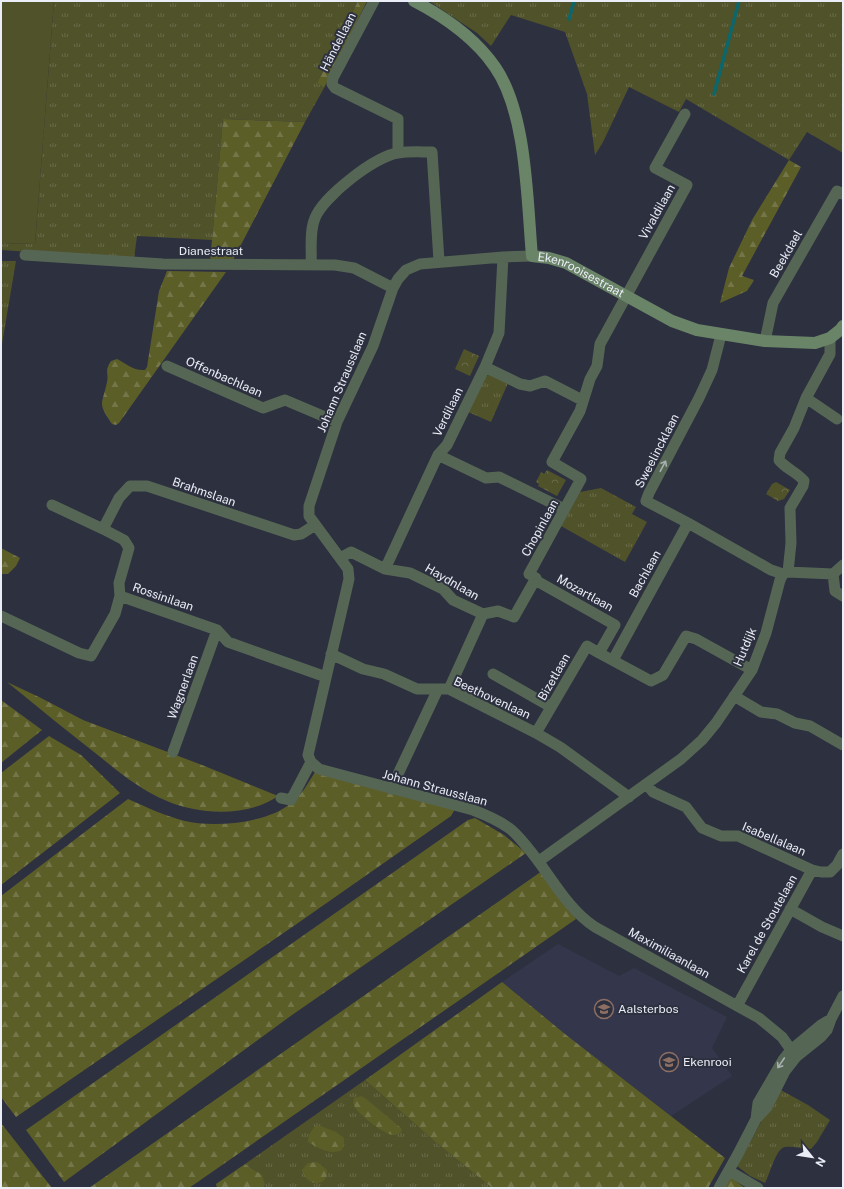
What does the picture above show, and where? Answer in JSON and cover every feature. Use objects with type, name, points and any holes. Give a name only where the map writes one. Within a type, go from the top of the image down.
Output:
[{"type":"street","name":"Händellaan","points":[[374,1],[333,78],[332,84],[335,88],[398,119],[398,153]]},
{"type":"street","name":"Ekenrooisestraat","points":[[414,1],[463,32],[496,68],[508,92],[523,151],[532,256],[549,258],[566,263],[672,321],[697,330],[765,341],[815,343],[830,338],[843,326]]},
{"type":"street","name":"Vivaldilaan","points":[[625,296],[687,185],[655,168],[685,114]]},
{"type":"street","points":[[311,264],[314,219],[323,205],[352,178],[389,156],[398,153],[432,152],[439,261]]},
{"type":"street","name":"Beekdael","points":[[765,341],[773,304],[837,191],[843,194]]},
{"type":"street","name":"Dianestraat","points":[[25,255],[163,264],[335,265],[354,268],[393,288]]},
{"type":"street","name":"Johann Strausslaan","points":[[532,256],[439,261],[420,264],[406,270],[398,279],[393,288],[373,346],[337,422],[309,506],[309,516],[348,569],[349,579],[308,754],[311,762],[319,769],[473,810],[493,818],[510,828],[539,861]]},
{"type":"street","name":"Verdilaan","points":[[385,569],[438,455],[447,445],[485,367],[499,333],[504,257]]},
{"type":"street","name":"Chopinlaan","points":[[535,580],[536,578],[529,574],[581,479],[552,462],[580,411],[582,400],[597,366],[600,344],[625,296]]},
{"type":"street","name":"Sweelincklaan","points":[[721,335],[712,370],[646,501],[770,570],[786,573],[833,574]]},
{"type":"street","name":"Hutdijk","points":[[539,861],[681,760],[702,740],[716,723],[752,670],[766,633],[780,580],[786,573],[790,543],[790,508],[803,486],[804,481],[800,476],[783,465],[779,460],[780,453],[794,428],[806,398],[830,354],[830,338]]},
{"type":"street","name":"Offenbachlaan","points":[[167,366],[263,408],[285,400],[337,422]]},
{"type":"street","points":[[485,367],[520,384],[530,386],[545,381],[582,400]]},
{"type":"street","points":[[806,398],[837,419]]},
{"type":"street","points":[[438,455],[486,478],[499,477],[564,509]]},
{"type":"street","name":"Brahmslaan","points":[[103,529],[119,498],[130,486],[147,486],[294,535],[301,534],[315,525]]},
{"type":"street","points":[[52,505],[124,540],[129,548],[118,583],[120,596]]},
{"type":"street","name":"Bachlaan","points":[[613,660],[688,523]]},
{"type":"street","name":"Haydnlaan","points":[[340,558],[351,552],[385,569],[410,573],[443,589],[453,600],[483,614]]},
{"type":"street","points":[[843,565],[833,574],[835,591],[843,596]]},
{"type":"street","points":[[391,789],[483,614],[498,611],[514,618],[535,580]]},
{"type":"street","name":"Mozartlaan","points":[[535,580],[615,625],[599,653]]},
{"type":"street","name":"Rossinilaan","points":[[1,616],[79,653],[91,656],[115,614],[120,596],[217,630],[228,642],[326,676]]},
{"type":"street","name":"Wagnerlaan","points":[[173,752],[217,630]]},
{"type":"street","points":[[599,653],[651,681],[663,676],[686,636],[696,639],[752,670]]},
{"type":"street","name":"Bizetlaan","points":[[536,733],[587,646],[599,653]]},
{"type":"street","name":"Beethovenlaan","points":[[331,654],[363,669],[384,674],[416,689],[443,689],[536,733],[560,747],[630,797]]},
{"type":"street","name":"Beethovenlaan","points":[[493,674],[551,707]]},
{"type":"street","points":[[734,696],[761,712],[777,714],[795,723],[810,726],[843,745]]},
{"type":"street","name":"Johann Strausslaan","points":[[281,798],[291,800],[311,762]]},
{"type":"street","name":"Isabellalaan","points":[[647,785],[653,792],[686,807],[702,828],[721,836],[738,836],[812,870]]},
{"type":"street","name":"Karel de Stoutelaan","points":[[737,1006],[812,870],[830,872],[837,865],[843,854]]},
{"type":"street","name":"Maximiliaanlaan","points":[[539,861],[576,912],[585,921],[759,1018],[782,1037],[794,1054]]},
{"type":"street","points":[[790,909],[822,928],[843,936]]},
{"type":"street","points":[[719,1188],[756,1119],[758,1104],[778,1068],[831,1019],[843,996]]},
{"type":"street","points":[[728,1171],[758,1188]]},
{"type":"shaded area","points":[[558,944],[619,976],[634,968],[727,1017],[712,1048],[732,1076],[671,1116],[565,1034],[502,982]]},
{"type":"green space","points":[[1,1],[54,1],[35,244],[1,243]]},
{"type":"green space","points":[[54,1],[358,1],[317,83],[324,88],[305,122],[223,119],[212,240],[137,236],[134,259],[1,250],[1,243],[35,244]]},
{"type":"green space","points":[[358,1],[367,1],[324,88],[317,83]]},
{"type":"green space","points":[[429,1],[843,1],[843,153],[807,132],[789,160],[686,99],[679,112],[629,87],[603,142],[595,155],[587,94],[565,32],[511,15],[491,46],[477,33]]},
{"type":"green space","points":[[223,119],[305,122],[232,262],[210,262]]},
{"type":"green space","points":[[789,160],[801,167],[742,276],[754,280],[747,291],[720,303],[729,268],[752,220]]},
{"type":"green space","points":[[1,261],[16,261],[1,350]]},
{"type":"green space","points":[[167,271],[226,272],[119,423],[116,425],[112,424],[104,412],[102,404],[107,382],[107,370],[111,361],[117,359],[130,367],[137,369],[145,370],[147,367],[159,291]]},
{"type":"green space","points":[[464,349],[479,356],[470,376],[455,369]]},
{"type":"green space","points":[[488,375],[508,383],[491,422],[468,412],[485,377]]},
{"type":"green space","points":[[547,470],[566,480],[557,496],[538,486],[539,484],[536,482],[541,472],[544,474]]},
{"type":"green space","points":[[776,482],[790,490],[784,499],[778,501],[766,494],[772,484]]},
{"type":"green space","points":[[601,488],[636,507],[632,514],[647,522],[625,562],[561,526],[580,492]]},
{"type":"green space","points":[[1,548],[20,558],[16,566],[8,574],[1,574]]},
{"type":"green space","points":[[7,682],[83,720],[202,765],[278,796],[253,808],[224,812],[194,809],[167,801],[140,787],[123,775]]},
{"type":"green space","points":[[1,700],[42,730],[1,763]]},
{"type":"green space","points":[[49,736],[81,755],[120,793],[1,885],[1,773]]},
{"type":"green space","points":[[315,772],[455,809],[451,816],[16,1117],[1,1097],[1,896],[128,799],[163,814],[185,821],[210,824],[240,822],[269,815],[281,810],[298,796]]},
{"type":"green space","points":[[475,818],[504,835],[526,853],[292,1015],[64,1182],[26,1130],[468,820]]},
{"type":"green space","points":[[542,871],[576,919],[189,1188],[89,1188]]},
{"type":"green space","points":[[502,982],[565,1034],[725,1158],[708,1188],[492,1188],[434,1141],[365,1080]]},
{"type":"green space","points":[[365,1080],[434,1141],[492,1188],[264,1188],[265,1185],[256,1171],[245,1164]]},
{"type":"green space","points":[[779,1089],[808,1105],[830,1120],[811,1149],[788,1147],[782,1148],[776,1156],[765,1183],[750,1176],[737,1166]]},
{"type":"green space","points":[[361,1096],[401,1128],[402,1131],[395,1135],[388,1134],[376,1127],[364,1117],[353,1103],[354,1098]]},
{"type":"green space","points":[[1,1123],[52,1188],[1,1188]]},
{"type":"green space","points":[[318,1125],[336,1132],[344,1138],[342,1150],[329,1152],[308,1142],[311,1132]]},
{"type":"green space","points":[[317,1162],[327,1170],[324,1180],[316,1183],[308,1180],[304,1176],[302,1170],[308,1163]]},
{"type":"green space","points":[[245,1164],[262,1175],[265,1185],[264,1188],[217,1188],[216,1184]]},
{"type":"green space","points":[[730,1177],[745,1188],[724,1188]]},
{"type":"waterway","points":[[569,19],[574,1]]},
{"type":"waterway","points":[[714,94],[739,1]]},
{"type":"place","name":"Aalsterbos","points":[[604,1009]]},
{"type":"place","name":"Ekenrooi","points":[[669,1062]]}]
